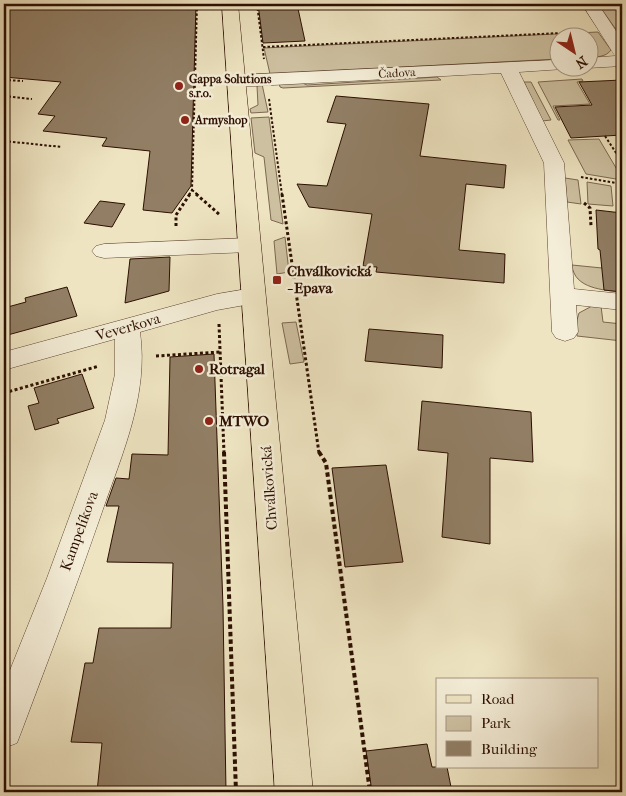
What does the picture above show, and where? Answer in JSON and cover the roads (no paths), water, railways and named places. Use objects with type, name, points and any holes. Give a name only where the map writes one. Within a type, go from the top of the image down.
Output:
[{"type":"main road","name":"Chválkovická","points":[[230,4],[294,792]]},
{"type":"street","points":[[590,4],[622,53]]},
{"type":"street","points":[[598,63],[622,62]]},
{"type":"street","name":"Čadova","points":[[236,81],[548,66]]},
{"type":"street","points":[[508,68],[552,156],[555,173],[565,332]]},
{"type":"street","points":[[104,251],[249,244]]},
{"type":"street","name":"Veverkova","points":[[4,361],[217,302],[253,296]]},
{"type":"street","points":[[564,296],[622,302]]},
{"type":"street","name":"Kampelíkova","points":[[4,730],[62,578],[124,404],[129,384],[131,356],[126,327]]},
{"type":"place","name":"Gappa Solutions s.r.o.","points":[[179,86]]},
{"type":"place","name":"Armyshop","points":[[185,120]]},
{"type":"place","name":"Chválkovická - Epava","points":[[277,280]]},
{"type":"place","name":"Rotragal","points":[[199,369]]},
{"type":"place","name":"MTWO","points":[[209,421]]}]
